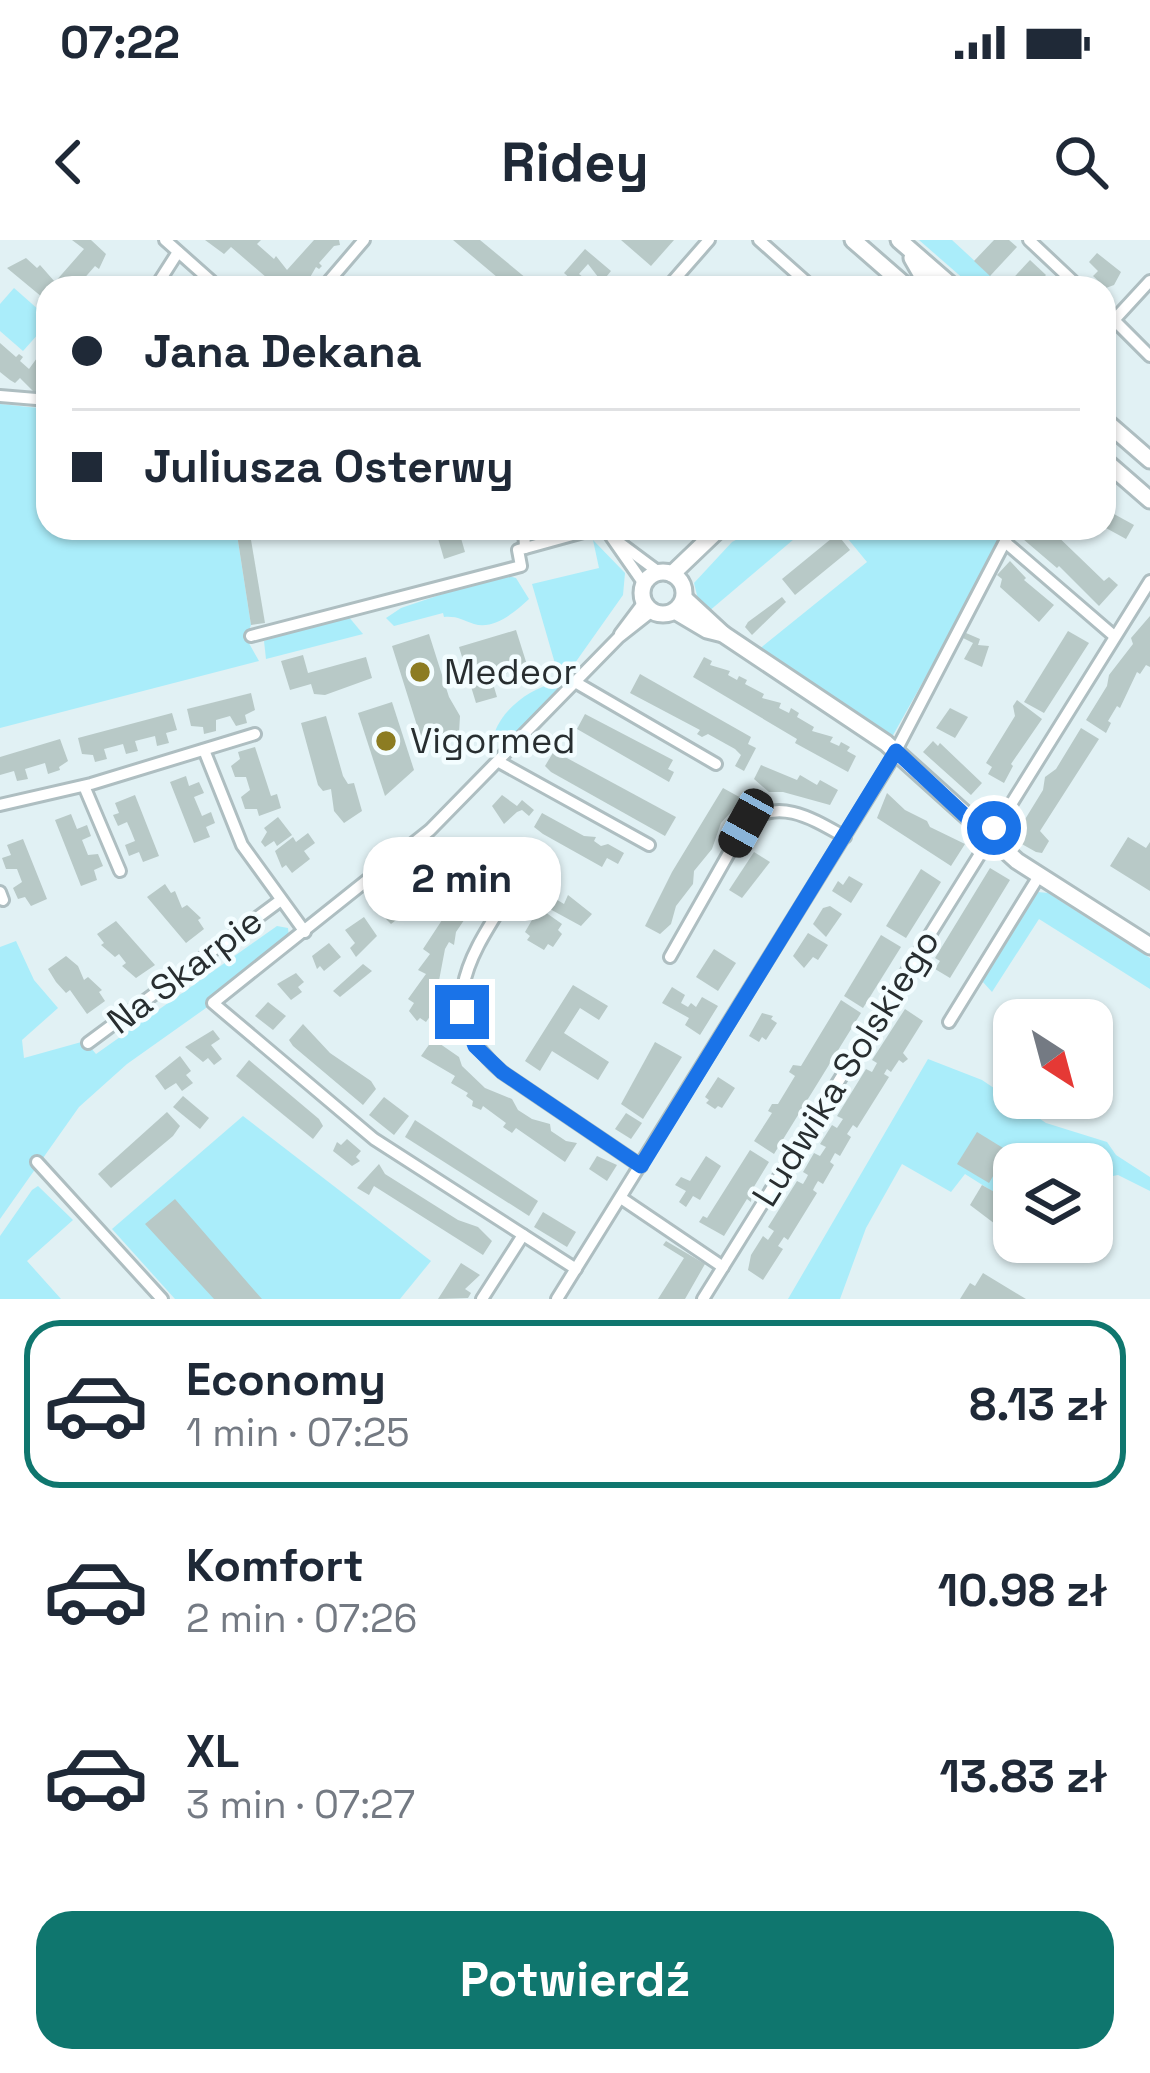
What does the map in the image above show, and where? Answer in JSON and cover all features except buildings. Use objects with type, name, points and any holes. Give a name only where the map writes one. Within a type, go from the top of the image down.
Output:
[{"type":"street","points":[[164,240],[205,276]]},
{"type":"street","points":[[333,276],[364,240]]},
{"type":"street","points":[[678,276],[709,240]]},
{"type":"street","points":[[758,240],[799,276]]},
{"type":"street","points":[[853,240],[894,276]]},
{"type":"street","points":[[1029,240],[1067,276]]},
{"type":"street","points":[[901,242],[922,276]]},
{"type":"street","points":[[901,242],[940,276]]},
{"type":"street","points":[[163,276],[178,252]]},
{"type":"street","points":[[886,269],[887,276]]},
{"type":"street","points":[[1116,309],[1150,281]]},
{"type":"street","points":[[1116,322],[1150,356]]},
{"type":"street","points":[[0,396],[36,399]]},
{"type":"street","points":[[1116,430],[1150,460]]},
{"type":"street","points":[[1116,470],[1150,500]]},
{"type":"street","points":[[251,635],[521,566],[522,540]]},
{"type":"street","points":[[521,549],[555,540]]},
{"type":"street","points":[[616,540],[675,588],[707,630],[723,634],[896,751],[988,837],[1039,876],[1150,946]]},
{"type":"street","points":[[618,542],[647,599],[666,614],[675,588],[709,540]]},
{"type":"street","points":[[557,1299],[896,751],[1006,540]]},
{"type":"street","points":[[1012,540],[1113,635]]},
{"type":"street","name":"Ludwika Solskiego","points":[[703,1299],[1149,578]]},
{"type":"street","points":[[576,1269],[374,1139],[213,1003],[430,830],[619,637],[647,599],[675,588]]},
{"type":"street","points":[[575,682],[716,764]]},
{"type":"street","points":[[0,805],[84,786],[255,734]]},
{"type":"street","name":"Na Skarpie","points":[[204,750],[242,845],[305,932]]},
{"type":"street","points":[[500,762],[649,845]]},
{"type":"street","points":[[84,786],[120,871]]},
{"type":"street","points":[[670,957],[746,823],[759,812],[790,811],[845,837]]},
{"type":"street","points":[[949,1022],[1039,876]]},
{"type":"street","points":[[516,883],[465,968],[461,996],[470,1036],[482,1055],[502,1072],[641,1166]]},
{"type":"street","name":"Na Skarpie","points":[[88,1042],[281,900]]},
{"type":"street","points":[[37,1162],[162,1299]]},
{"type":"street","points":[[621,1198],[723,1267]]},
{"type":"street","points":[[482,1299],[523,1235]]},
{"type":"shaded area","points":[[919,240],[952,240],[991,276],[960,276]]},
{"type":"shaded area","points":[[14,288],[36,307],[36,336],[23,351],[0,331],[0,304]]},
{"type":"shaded area","points":[[0,404],[36,408],[36,540],[238,540],[251,625],[246,638],[259,661],[0,728]]},
{"type":"shaded area","points":[[593,540],[625,573],[623,595],[570,670],[556,667],[532,584],[599,568]]},
{"type":"shaded area","points":[[793,540],[708,612],[699,603],[694,583],[732,542]]},
{"type":"shaded area","points":[[849,540],[1002,540],[892,737],[758,650],[867,562]]},
{"type":"shaded area","points":[[502,574],[516,578],[529,599],[496,622],[474,624],[443,613],[394,626],[386,618],[401,608]]},
{"type":"shaded area","points":[[348,616],[363,634],[266,659],[264,641]]},
{"type":"shaded area","points":[[555,684],[560,689],[509,741],[501,740],[495,732],[511,708],[537,689]]},
{"type":"shaded area","points":[[1038,892],[1048,893],[1150,958],[1150,989],[1039,919],[992,992],[982,981]]},
{"type":"shaded area","points":[[277,926],[288,928],[289,937],[79,1107],[0,1219],[0,947],[16,941],[34,980],[58,1008],[22,1040],[24,1058],[85,1041],[96,1054]]},
{"type":"shaded area","points":[[928,1059],[993,1087],[993,1119],[1040,1119],[1108,1143],[993,1143],[993,1192],[965,1174],[951,1192],[902,1164],[866,1228],[840,1299],[788,1299]]},
{"type":"shaded area","points":[[243,1116],[431,1261],[400,1299],[175,1299],[112,1229]]},
{"type":"shaded area","points":[[1113,1151],[1150,1177],[1150,1191],[1113,1176]]},
{"type":"shaded area","points":[[38,1186],[73,1220],[27,1261],[61,1299],[0,1299],[0,1236]]},
{"type":"place","name":"Medeor","points":[[420,672]]},
{"type":"place","name":"Vigormed","points":[[386,741]]},
{"type":"route","points":[[462,1012],[482,1055],[641,1166],[896,751],[988,837],[994,828]]}]
